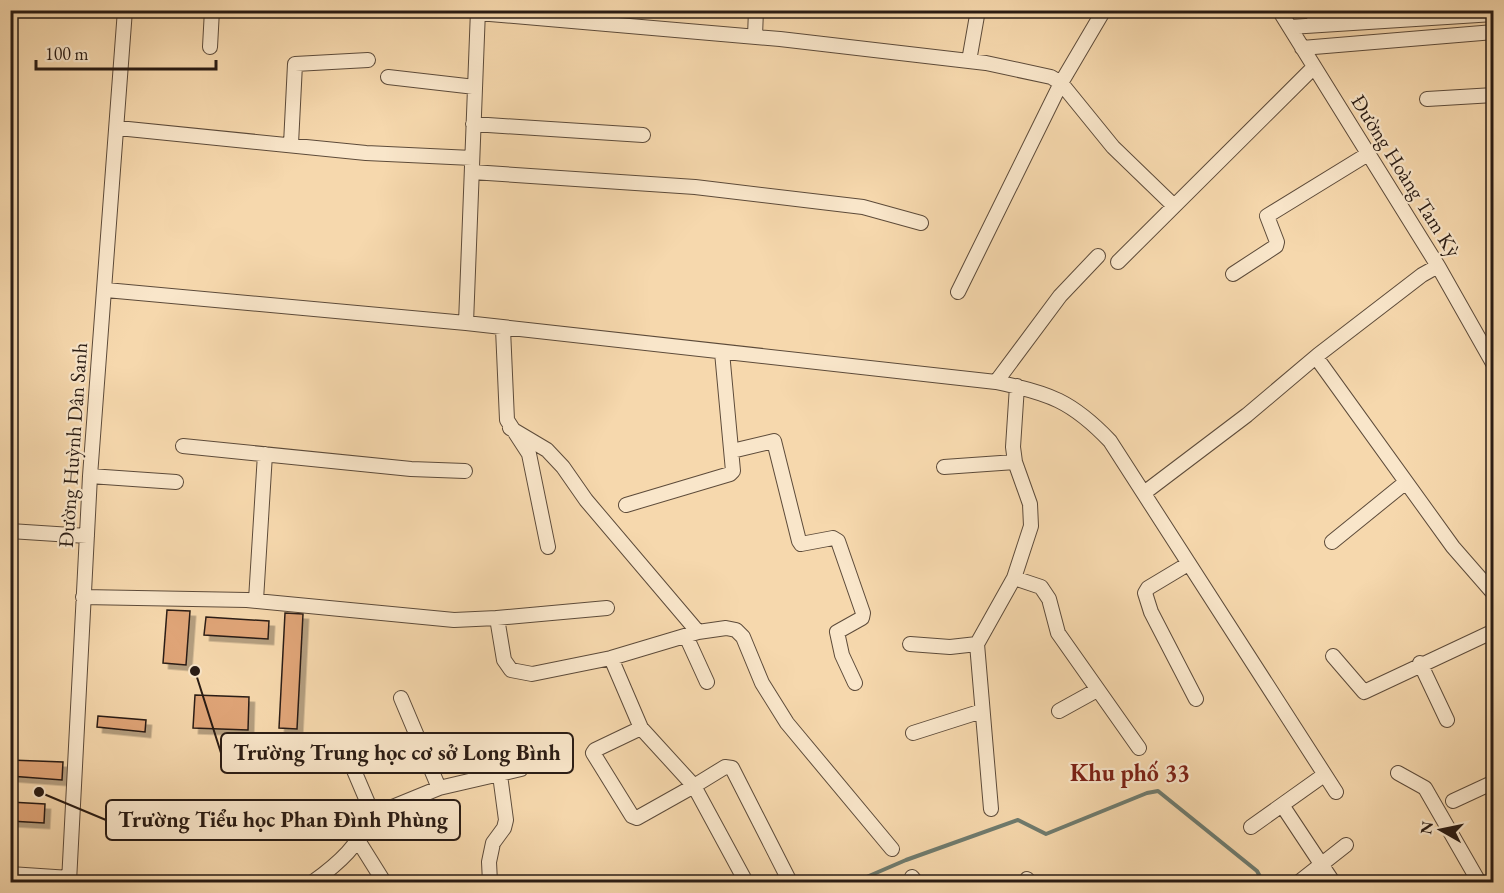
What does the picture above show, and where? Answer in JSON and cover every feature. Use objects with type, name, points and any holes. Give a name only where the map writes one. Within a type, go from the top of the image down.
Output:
[{"type":"street","name":"Đường Huỳnh Dân Sanh","points":[[69,880],[90,476],[106,290],[125,10]]},
{"type":"street","points":[[210,46],[212,10]]},
{"type":"street","points":[[755,36],[756,10]]},
{"type":"street","points":[[969,61],[978,10]]},
{"type":"street","points":[[958,292],[1061,83],[1104,10]]},
{"type":"street","name":"Đường Hoàng Tam Kỳ","points":[[1279,10],[1438,266],[1494,365]]},
{"type":"street","points":[[1311,10],[1318,25]]},
{"type":"street","points":[[466,323],[478,12],[755,36],[969,61],[1041,74],[1061,83],[1113,147],[1173,205]]},
{"type":"street","points":[[1290,27],[1435,14],[1494,14]]},
{"type":"street","points":[[1302,48],[1494,32]]},
{"type":"street","points":[[291,144],[295,64],[368,60]]},
{"type":"street","points":[[1118,262],[1314,67]]},
{"type":"street","points":[[388,77],[475,87]]},
{"type":"street","points":[[1427,99],[1494,95]]},
{"type":"street","points":[[473,124],[643,135]]},
{"type":"street","points":[[118,128],[695,187],[863,207],[921,223]]},
{"type":"street","points":[[1233,274],[1276,246],[1277,242],[1267,216],[1368,154]]},
{"type":"street","points":[[996,382],[1060,296],[1098,256]]},
{"type":"street","points":[[1144,492],[1247,416],[1316,357],[1422,274],[1438,266]]},
{"type":"street","points":[[106,290],[466,323],[503,329],[996,382],[1017,386],[1060,400],[1082,413],[1110,441],[1336,792]]},
{"type":"street","points":[[503,329],[506,412],[510,428],[529,454],[548,547]]},
{"type":"street","points":[[626,505],[730,474],[734,465],[722,352]]},
{"type":"street","points":[[1316,357],[1453,547],[1494,594]]},
{"type":"street","points":[[991,809],[977,644],[1014,578],[1031,526],[1030,504],[1015,462],[1012,436],[1017,386]]},
{"type":"street","points":[[510,428],[547,450],[563,467],[586,500],[692,634],[707,682]]},
{"type":"street","points":[[732,451],[774,441],[799,541],[805,544],[833,538],[838,541],[863,613],[862,618],[837,632],[842,656],[855,683]]},
{"type":"street","points":[[183,446],[411,469],[465,471]]},
{"type":"street","points":[[255,600],[265,454]]},
{"type":"street","points":[[944,467],[1015,462]]},
{"type":"street","points":[[90,476],[176,483]]},
{"type":"street","points":[[1332,542],[1406,482]]},
{"type":"street","points":[[10,531],[87,536]]},
{"type":"street","points":[[1188,564],[1148,588],[1145,593],[1151,612],[1196,699]]},
{"type":"street","points":[[1014,578],[1041,587],[1049,599],[1059,633],[1096,690],[1139,748]]},
{"type":"street","points":[[83,597],[255,600],[454,620],[607,608]]},
{"type":"street","points":[[497,618],[504,660],[511,670],[532,674],[611,658],[692,634],[726,628],[736,630],[742,637],[762,683],[787,723],[892,849]]},
{"type":"street","points":[[1333,656],[1364,692],[1420,663],[1494,631]]},
{"type":"street","points":[[910,644],[950,647],[977,644]]},
{"type":"street","points":[[611,658],[641,728],[694,786],[746,882]]},
{"type":"street","points":[[1420,663],[1447,720]]},
{"type":"street","points":[[1059,711],[1096,690]]},
{"type":"street","points":[[401,698],[439,788]]},
{"type":"street","points":[[913,733],[982,711]]},
{"type":"street","points":[[641,728],[593,753],[632,816],[637,818],[725,767],[732,768],[790,882]]},
{"type":"street","points":[[341,740],[373,815]]},
{"type":"street","points":[[313,882],[342,861],[359,842],[373,815],[439,788],[521,770]]},
{"type":"street","points":[[1398,773],[1425,788],[1479,882]]},
{"type":"street","points":[[490,882],[489,862],[493,843],[504,828],[506,820],[500,775]]},
{"type":"street","points":[[1251,827],[1324,776]]},
{"type":"street","points":[[1453,801],[1494,782]]},
{"type":"street","points":[[1282,805],[1324,864],[1333,882]]},
{"type":"street","points":[[359,842],[384,882]]},
{"type":"street","points":[[1299,882],[1346,845]]},
{"type":"street","points":[[10,874],[69,880]]},
{"type":"building","points":[[167,610],[190,611],[186,665],[163,663]]},
{"type":"building","points":[[285,613],[303,614],[297,729],[279,728]]},
{"type":"building","points":[[206,617],[269,621],[268,639],[204,635]]},
{"type":"building","points":[[195,695],[249,697],[248,730],[193,728]]},
{"type":"building","points":[[98,716],[146,720],[145,732],[97,727]]},
{"type":"building","points":[[10,760],[63,762],[62,780],[10,776]]},
{"type":"building","points":[[10,802],[45,804],[44,823],[10,821]]},
{"type":"waterway","points":[[855,882],[906,860],[1018,820],[1046,834],[1147,793],[1158,791],[1257,871],[1263,882]]},
{"type":"place","name":"Trường Trung học cơ sở Long Bình","points":[[195,671]]},
{"type":"place","name":"Trường Tiểu học Phan Đình Phùng","points":[[39,792]]},
{"type":"district","name":"Khu phố 33","points":[[1130,773]]}]
